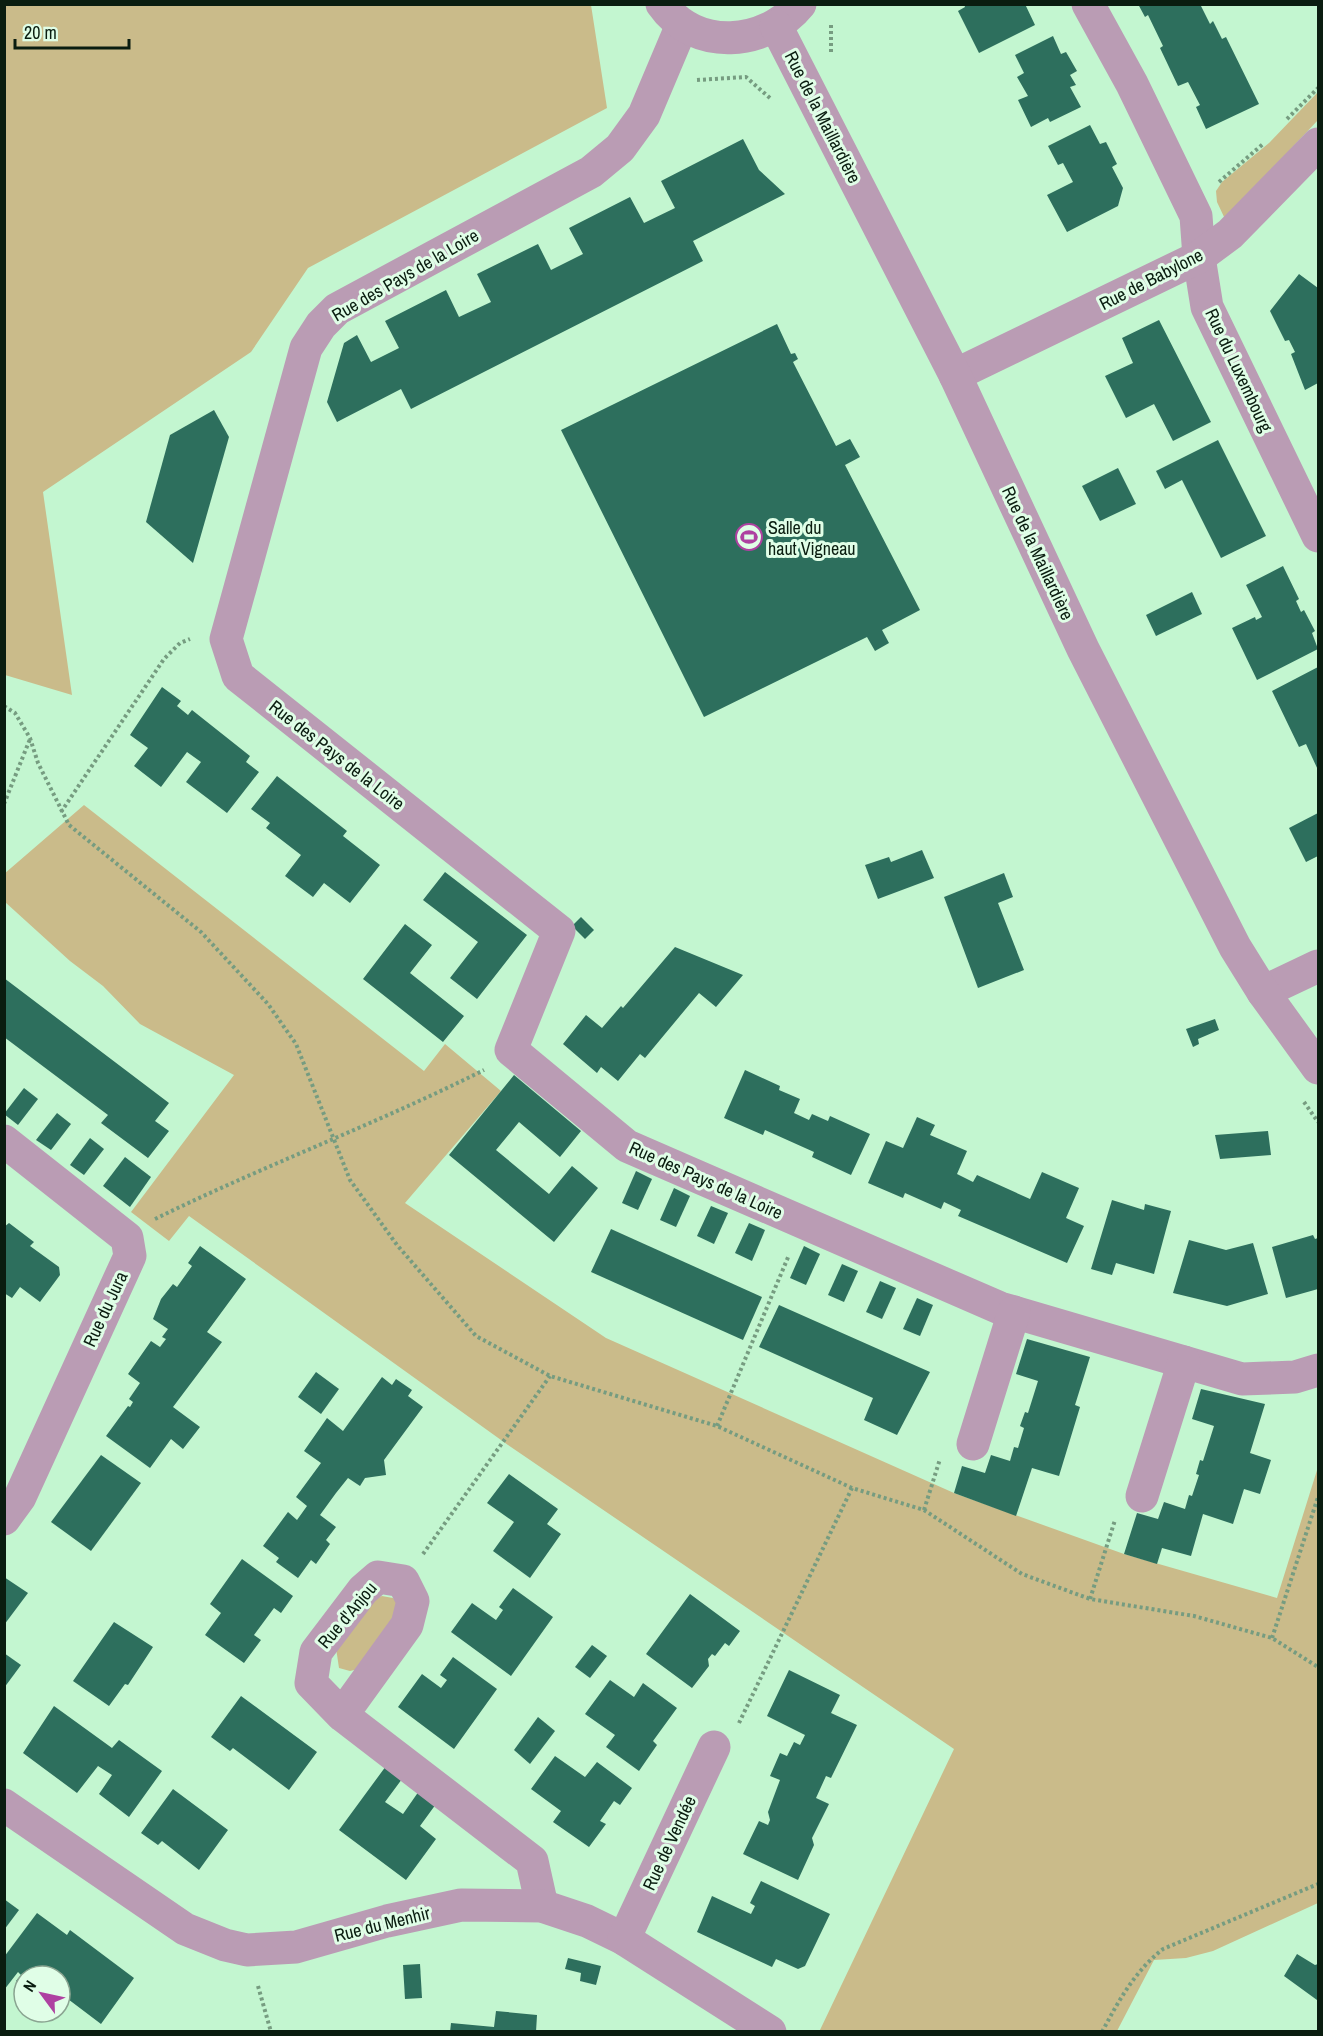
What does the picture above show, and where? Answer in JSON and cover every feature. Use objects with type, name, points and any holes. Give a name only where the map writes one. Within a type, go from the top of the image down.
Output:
[{"type":"street","points":[[672,14],[705,35],[729,39],[753,36],[776,26],[800,4]]},
{"type":"street","name":"Rue du Luxembourg","points":[[1088,4],[1132,84],[1197,216],[1198,257],[1207,307],[1318,536]]},
{"type":"street","name":"Rue des Pays de la Loire","points":[[672,14],[644,114],[613,154],[591,172],[337,309],[321,324],[306,348],[226,639],[238,676],[559,931],[511,1050],[627,1146],[1014,1312],[1242,1378],[1295,1377],[1318,1370]]},
{"type":"street","name":"Rue de la Maillardière","points":[[776,26],[955,375],[1083,650],[1235,947],[1263,992],[1318,1068]]},
{"type":"street","name":"Rue de Babylone","points":[[955,375],[1198,257],[1230,234],[1318,144]]},
{"type":"street","points":[[1263,992],[1318,966]]},
{"type":"street","points":[[4,1141],[128,1238]]},
{"type":"street","name":"Rue du Jura","points":[[4,1520],[20,1497],[130,1256],[128,1238]]},
{"type":"street","points":[[973,1444],[1014,1312]]},
{"type":"street","points":[[1142,1496],[1184,1362]]},
{"type":"street","name":"Rue d'Anjou","points":[[342,1715],[407,1625],[413,1601],[403,1581],[378,1577],[363,1590],[316,1652],[311,1683],[342,1715],[532,1861],[542,1906]]},
{"type":"street","name":"Rue de Vendée","points":[[624,1939],[714,1747]]},
{"type":"street","name":"Rue du Menhir","points":[[4,1805],[185,1929],[205,1939],[247,1950],[296,1947],[387,1921],[461,1905],[542,1906],[587,1921],[624,1939],[770,2031]]},
{"type":"path","points":[[61,812],[140,694],[180,643],[202,635],[226,639]]},
{"type":"path","points":[[4,706],[15,713],[30,738],[38,763],[69,825],[201,933],[237,968],[268,1004],[296,1044],[350,1180],[397,1245],[476,1336],[550,1377],[717,1426],[852,1488],[924,1510],[1022,1574],[1090,1599],[1194,1616],[1272,1638],[1318,1666]]},
{"type":"path","points":[[4,804],[30,738]]},
{"type":"path","points":[[128,1238],[148,1222],[223,1186],[335,1139],[483,1070],[511,1050]]},
{"type":"path","points":[[717,1426],[802,1223]]},
{"type":"path","points":[[403,1581],[550,1377]]},
{"type":"path","points":[[714,1747],[732,1739],[852,1488]]},
{"type":"path","points":[[1272,1638],[1318,1497]]},
{"type":"path","points":[[1102,2031],[1131,1980],[1146,1962],[1163,1949],[1318,1884]]},
{"type":"path","points":[[247,1950],[271,2031]]},
{"type":"shaded area","points":[[4,5],[591,5],[607,108],[308,268],[251,352],[43,492],[72,695],[5,675]]},
{"type":"shaded area","points":[[1318,92],[1318,120],[1225,219],[1217,202],[1216,191],[1222,182],[1269,143]]},
{"type":"shaded area","points":[[84,805],[424,1071],[445,1044],[501,1091],[405,1203],[606,1338],[954,1493],[1124,1554],[1277,1598],[1318,1467],[1318,1903],[1213,1951],[1186,1958],[1154,1960],[1117,2031],[820,2030],[954,1749],[508,1445],[189,1216],[169,1241],[131,1212],[234,1075],[140,1024],[103,986],[70,961],[5,902],[4,874]]},
{"type":"shaded area","points":[[382,1596],[393,1598],[400,1605],[363,1668],[350,1671],[339,1668],[336,1648],[370,1601]]},
{"type":"building","points":[[964,4],[1025,4],[1035,25],[979,53],[958,11],[965,7]]},
{"type":"building","points":[[1138,4],[1200,4],[1210,24],[1213,21],[1222,39],[1226,37],[1259,104],[1206,129],[1196,107],[1200,105],[1188,82],[1178,86],[1148,15],[1145,17]]},
{"type":"building","points":[[1053,36],[1061,54],[1066,52],[1077,71],[1070,75],[1076,85],[1070,87],[1081,107],[1050,122],[1048,118],[1031,127],[1018,100],[1028,96],[1017,77],[1024,73],[1015,55]]},
{"type":"building","points":[[1090,125],[1100,144],[1106,142],[1117,164],[1112,167],[1123,188],[1118,206],[1067,232],[1047,195],[1073,182],[1063,163],[1058,165],[1048,146]]},
{"type":"building","points":[[743,139],[759,170],[785,194],[693,241],[703,261],[411,409],[401,389],[337,422],[327,402],[344,343],[357,335],[371,362],[399,348],[385,321],[446,290],[459,317],[491,302],[477,274],[538,244],[551,270],[583,254],[569,228],[630,197],[644,223],[675,208],[661,181]]},
{"type":"building","points":[[1299,274],[1318,288],[1318,383],[1305,390],[1291,354],[1295,352],[1289,340],[1285,341],[1270,311]]},
{"type":"building","points":[[1159,320],[1211,422],[1173,441],[1154,404],[1126,418],[1105,376],[1133,363],[1122,338]]},
{"type":"building","name":"Salle du haut Vigneau","points":[[777,324],[791,354],[795,353],[798,359],[793,362],[836,446],[850,439],[860,457],[845,465],[920,610],[882,630],[889,643],[875,651],[867,637],[704,717],[561,430]]},
{"type":"building","points":[[214,410],[229,437],[193,563],[146,522],[170,435]]},
{"type":"building","points":[[1218,440],[1266,536],[1221,558],[1182,480],[1165,489],[1156,471]]},
{"type":"building","points":[[1118,468],[1136,504],[1100,521],[1082,486]]},
{"type":"building","points":[[1283,566],[1299,599],[1296,601],[1301,612],[1304,610],[1315,631],[1312,633],[1318,649],[1257,680],[1232,628],[1255,617],[1256,620],[1262,617],[1246,585]]},
{"type":"building","points":[[1192,592],[1202,614],[1156,636],[1146,615]]},
{"type":"building","points":[[1318,667],[1318,770],[1306,744],[1299,747],[1272,691]]},
{"type":"building","points":[[162,687],[181,701],[177,706],[188,715],[192,710],[250,756],[246,762],[259,772],[227,813],[186,782],[201,762],[187,752],[161,787],[134,766],[148,748],[130,735]]},
{"type":"building","points":[[277,776],[347,831],[343,836],[380,865],[350,903],[324,883],[313,897],[285,876],[301,855],[266,828],[270,823],[251,809]]},
{"type":"building","points":[[1318,813],[1318,856],[1306,862],[1289,828]]},
{"type":"building","points":[[922,850],[934,878],[878,899],[865,865],[889,857],[891,862]]},
{"type":"building","points":[[445,872],[527,935],[477,999],[450,978],[478,942],[423,900]]},
{"type":"building","points":[[1004,873],[1013,897],[998,903],[1024,970],[978,988],[944,897]]},
{"type":"building","points":[[581,917],[594,930],[585,939],[572,926]]},
{"type":"building","points":[[405,924],[432,945],[410,973],[464,1016],[443,1042],[363,979]]},
{"type":"building","points":[[675,947],[743,975],[716,1007],[699,993],[645,1058],[640,1054],[618,1081],[601,1067],[597,1073],[563,1044],[586,1015],[602,1028],[621,1006],[623,1008]]},
{"type":"building","points":[[4,978],[169,1103],[155,1121],[169,1131],[148,1158],[101,1123],[108,1115],[4,1037]]},
{"type":"building","points":[[1215,1019],[1219,1030],[1198,1039],[1199,1044],[1193,1047],[1186,1029]]},
{"type":"building","points":[[745,1070],[780,1086],[779,1090],[800,1099],[794,1113],[809,1120],[812,1114],[828,1121],[830,1116],[870,1134],[851,1175],[812,1157],[814,1152],[765,1130],[763,1135],[724,1118]]},
{"type":"building","points":[[514,1075],[581,1131],[560,1157],[519,1122],[496,1150],[549,1194],[572,1166],[598,1188],[554,1242],[449,1155]]},
{"type":"building","points":[[24,1088],[38,1099],[18,1125],[4,1114]]},
{"type":"building","points":[[57,1113],[71,1124],[51,1150],[36,1140]]},
{"type":"building","points":[[917,1117],[935,1125],[930,1135],[967,1151],[957,1174],[973,1182],[977,1175],[1030,1199],[1042,1172],[1079,1188],[1066,1218],[1084,1226],[1067,1263],[958,1216],[961,1210],[944,1202],[941,1209],[905,1193],[903,1198],[868,1183],[886,1141],[903,1148]]},
{"type":"building","points":[[1268,1131],[1271,1155],[1220,1159],[1215,1135]]},
{"type":"building","points":[[90,1138],[104,1149],[84,1175],[70,1165]]},
{"type":"building","points":[[125,1157],[151,1177],[130,1207],[103,1186]]},
{"type":"building","points":[[636,1171],[652,1179],[638,1210],[622,1203]]},
{"type":"building","points":[[674,1188],[690,1196],[676,1227],[660,1220]]},
{"type":"building","points":[[1112,1200],[1144,1210],[1145,1204],[1171,1211],[1154,1274],[1116,1263],[1112,1275],[1091,1269]]},
{"type":"building","points":[[711,1206],[728,1213],[714,1244],[697,1236]]},
{"type":"building","points":[[9,1223],[34,1242],[30,1246],[59,1267],[60,1275],[40,1302],[20,1287],[12,1298],[4,1293],[4,1227]]},
{"type":"building","points":[[749,1223],[765,1230],[752,1261],[735,1253]]},
{"type":"building","points":[[611,1229],[762,1297],[743,1340],[591,1272]]},
{"type":"building","points":[[1313,1235],[1315,1239],[1318,1238],[1318,1289],[1286,1298],[1272,1247]]},
{"type":"building","points":[[1189,1240],[1226,1250],[1253,1243],[1268,1294],[1227,1306],[1173,1293]]},
{"type":"building","points":[[200,1246],[246,1279],[207,1332],[222,1342],[173,1407],[200,1427],[183,1449],[171,1439],[150,1468],[106,1436],[128,1406],[130,1407],[133,1402],[129,1399],[140,1383],[128,1374],[151,1341],[160,1347],[166,1339],[162,1337],[168,1329],[153,1319],[161,1299],[173,1284],[177,1287],[192,1266],[188,1263]]},
{"type":"building","points":[[804,1246],[820,1254],[806,1285],[790,1278]]},
{"type":"building","points":[[842,1264],[858,1271],[844,1302],[828,1295]]},
{"type":"building","points":[[880,1281],[896,1288],[882,1319],[866,1312]]},
{"type":"building","points":[[917,1298],[933,1305],[920,1336],[903,1329]]},
{"type":"building","points":[[779,1305],[930,1372],[897,1435],[864,1420],[873,1398],[759,1347]]},
{"type":"building","points":[[1027,1339],[1090,1357],[1075,1405],[1080,1407],[1059,1476],[1032,1468],[1016,1516],[954,1493],[962,1466],[985,1473],[991,1455],[1010,1461],[1014,1447],[1018,1448],[1024,1428],[1020,1426],[1025,1412],[1028,1413],[1038,1381],[1016,1374]]},
{"type":"building","points":[[316,1372],[339,1389],[321,1414],[298,1397]]},
{"type":"building","points":[[382,1377],[392,1385],[396,1379],[412,1390],[408,1396],[423,1407],[384,1460],[386,1475],[365,1478],[360,1486],[348,1478],[336,1493],[320,1515],[336,1527],[326,1540],[330,1544],[316,1564],[311,1560],[298,1578],[276,1562],[279,1558],[263,1546],[288,1512],[297,1520],[307,1506],[296,1497],[321,1463],[304,1451],[327,1418],[343,1431]]},
{"type":"building","points":[[1201,1389],[1265,1404],[1250,1453],[1271,1460],[1260,1494],[1244,1489],[1233,1524],[1203,1514],[1191,1556],[1162,1548],[1157,1564],[1124,1554],[1137,1513],[1158,1519],[1164,1502],[1185,1509],[1189,1495],[1192,1496],[1199,1475],[1196,1474],[1200,1460],[1203,1461],[1214,1426],[1192,1419]]},
{"type":"building","points":[[101,1455],[141,1483],[91,1551],[51,1522]]},
{"type":"building","points":[[509,1474],[558,1509],[547,1524],[561,1534],[530,1578],[493,1551],[514,1522],[487,1503]]},
{"type":"building","points":[[242,1559],[293,1596],[281,1613],[274,1608],[254,1635],[261,1640],[244,1663],[205,1635],[221,1613],[210,1604]]},
{"type":"building","points":[[4,1577],[28,1593],[4,1625]]},
{"type":"building","points":[[513,1588],[553,1617],[511,1676],[451,1632],[472,1603],[496,1620],[503,1610],[499,1607]]},
{"type":"building","points":[[690,1594],[740,1631],[729,1646],[725,1643],[715,1656],[712,1654],[708,1659],[709,1666],[692,1688],[646,1654]]},
{"type":"building","points":[[114,1622],[153,1647],[128,1685],[125,1684],[109,1706],[73,1681]]},
{"type":"building","points":[[592,1645],[607,1656],[590,1678],[575,1667]]},
{"type":"building","points":[[4,1653],[21,1665],[4,1688]]},
{"type":"building","points":[[453,1657],[497,1689],[454,1749],[398,1707],[422,1674],[441,1688],[447,1680],[440,1675]]},
{"type":"building","points":[[789,1670],[840,1695],[831,1713],[857,1725],[831,1778],[826,1776],[816,1798],[829,1804],[812,1838],[814,1845],[798,1880],[743,1854],[759,1821],[768,1825],[770,1820],[768,1812],[780,1780],[770,1776],[780,1753],[787,1756],[794,1742],[800,1745],[805,1735],[767,1716]]},
{"type":"building","points":[[610,1680],[634,1697],[643,1683],[677,1708],[653,1741],[657,1745],[639,1771],[606,1747],[615,1735],[585,1714]]},
{"type":"building","points":[[241,1696],[317,1752],[289,1790],[233,1748],[230,1751],[211,1737]]},
{"type":"building","points":[[54,1706],[112,1748],[119,1740],[162,1771],[129,1817],[99,1794],[112,1775],[98,1766],[77,1793],[23,1753]]},
{"type":"building","points":[[538,1717],[555,1731],[530,1764],[514,1750]]},
{"type":"building","points":[[555,1756],[585,1777],[597,1762],[632,1788],[620,1805],[614,1801],[600,1821],[606,1824],[589,1847],[553,1822],[561,1811],[531,1789]]},
{"type":"building","points":[[386,1766],[402,1779],[385,1802],[403,1814],[419,1791],[436,1804],[420,1826],[436,1839],[406,1880],[339,1830]]},
{"type":"building","points":[[173,1789],[228,1830],[199,1870],[162,1841],[158,1845],[141,1833]]},
{"type":"building","points":[[761,1881],[830,1914],[805,1966],[798,1969],[776,1959],[772,1967],[697,1932],[712,1896],[751,1914],[755,1906],[750,1903]]},
{"type":"building","points":[[4,1899],[19,1910],[4,1930]]},
{"type":"building","points":[[37,1913],[67,1935],[70,1930],[134,1978],[101,2024],[72,2002],[72,1964],[12,1964],[12,1980],[4,1990],[4,1957]]},
{"type":"building","points":[[1297,1954],[1315,1965],[1318,1964],[1317,2000],[1284,1976]]},
{"type":"building","points":[[568,1958],[601,1966],[596,1985],[580,1981],[581,1973],[565,1969]]},
{"type":"building","points":[[420,1964],[422,1998],[405,1999],[403,1965]]},
{"type":"building","points":[[496,2011],[537,2015],[536,2032],[450,2032],[451,2023],[494,2027]]},
{"type":"place","name":"Salle du haut Vigneau","points":[[749,537]]}]
